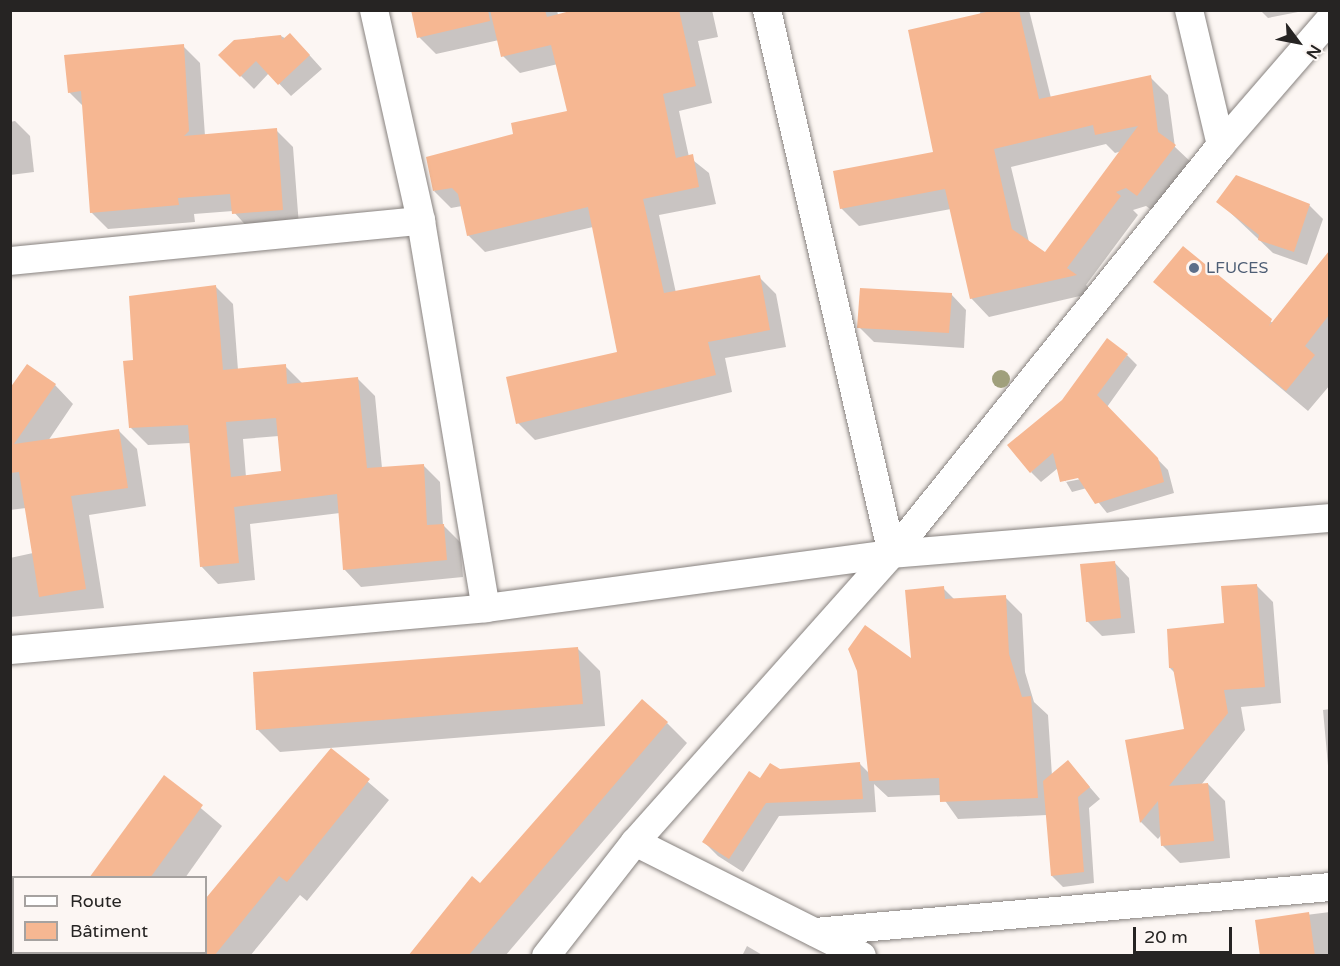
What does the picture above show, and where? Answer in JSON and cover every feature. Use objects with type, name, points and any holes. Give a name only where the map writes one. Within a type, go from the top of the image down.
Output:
[{"type":"street","points":[[374,10],[421,221],[486,608]]},
{"type":"street","points":[[767,10],[892,554]]},
{"type":"street","points":[[1189,10],[1221,145]]},
{"type":"street","points":[[546,956],[635,842],[892,554],[1221,145],[1329,19]]},
{"type":"street","points":[[10,261],[421,221]]},
{"type":"street","points":[[10,650],[486,608],[892,554],[1329,518]]},
{"type":"street","points":[[635,842],[862,956]]},
{"type":"street","points":[[815,932],[1329,887]]},
{"type":"building","points":[[411,10],[488,10],[490,21],[417,38]]},
{"type":"building","points":[[490,10],[545,10],[547,17],[574,10],[679,10],[696,86],[663,94],[676,158],[693,154],[699,187],[643,199],[664,293],[760,275],[770,330],[708,342],[716,375],[516,424],[506,377],[617,352],[588,207],[467,236],[458,194],[452,188],[433,191],[426,157],[513,134],[511,123],[567,111],[551,45],[501,57]]},
{"type":"building","points":[[995,10],[1019,10],[1039,99],[1151,75],[1158,132],[1176,145],[1137,196],[1126,188],[1116,192],[1121,196],[1067,268],[1077,275],[970,299],[945,189],[840,209],[833,171],[933,152],[908,30]],"holes":[[[1093,125],[1095,135],[1138,126],[1045,252],[1012,229],[994,149]]]},
{"type":"building","points":[[290,33],[310,55],[278,85],[256,61],[240,77],[218,55],[234,40],[281,35],[282,40]]},
{"type":"building","points":[[184,44],[189,131],[184,136],[277,128],[283,210],[232,214],[230,194],[178,198],[179,205],[90,213],[81,91],[68,93],[64,55]]},
{"type":"building","points":[[1236,175],[1310,204],[1294,252],[1258,240],[1259,235],[1216,202]]},
{"type":"building","points":[[1183,246],[1272,319],[1269,326],[1329,251],[1329,315],[1305,346],[1315,355],[1286,391],[1153,282]]},
{"type":"building","points":[[216,285],[223,370],[286,364],[287,384],[358,377],[367,468],[424,464],[427,525],[444,524],[447,560],[343,570],[337,494],[234,507],[239,563],[200,567],[188,425],[129,428],[123,361],[133,360],[129,296]],"holes":[[[276,418],[281,471],[231,477],[226,422]]]},
{"type":"building","points":[[860,288],[952,293],[949,333],[857,328]]},
{"type":"building","points":[[1107,338],[1128,354],[1097,395],[1158,458],[1164,482],[1095,504],[1078,478],[1060,482],[1053,453],[1030,473],[1007,445],[1062,400]]},
{"type":"building","points":[[27,364],[56,384],[14,444],[119,429],[128,488],[71,496],[86,589],[39,597],[19,472],[10,473],[10,388]]},
{"type":"building","points":[[1115,561],[1121,618],[1086,622],[1080,564]]},
{"type":"building","points":[[1257,584],[1265,687],[1224,690],[1228,713],[1169,786],[1208,783],[1214,841],[1161,846],[1158,801],[1140,823],[1125,740],[1184,729],[1173,668],[1169,668],[1167,629],[1224,623],[1221,586]]},
{"type":"building","points":[[944,586],[945,599],[1006,595],[1009,654],[1022,697],[1031,696],[1038,798],[940,802],[939,778],[869,781],[857,671],[848,649],[865,625],[911,658],[905,590]]},
{"type":"building","points":[[578,647],[583,704],[256,730],[253,672]]},
{"type":"building","points":[[642,699],[668,722],[468,956],[408,956],[472,876],[480,883]]},
{"type":"building","points":[[331,748],[370,779],[287,882],[279,876],[214,956],[206,956],[207,897]]},
{"type":"building","points":[[1068,760],[1090,787],[1078,797],[1084,872],[1051,876],[1043,781]]},
{"type":"building","points":[[860,762],[863,799],[766,803],[729,859],[702,842],[749,771],[760,778],[770,763],[780,769]]},
{"type":"building","points":[[164,775],[203,805],[151,876],[90,876]]},
{"type":"building","points":[[1309,912],[1315,956],[1260,956],[1255,920]]},
{"type":"place","name":"LFUCES","points":[[1194,268]]}]
